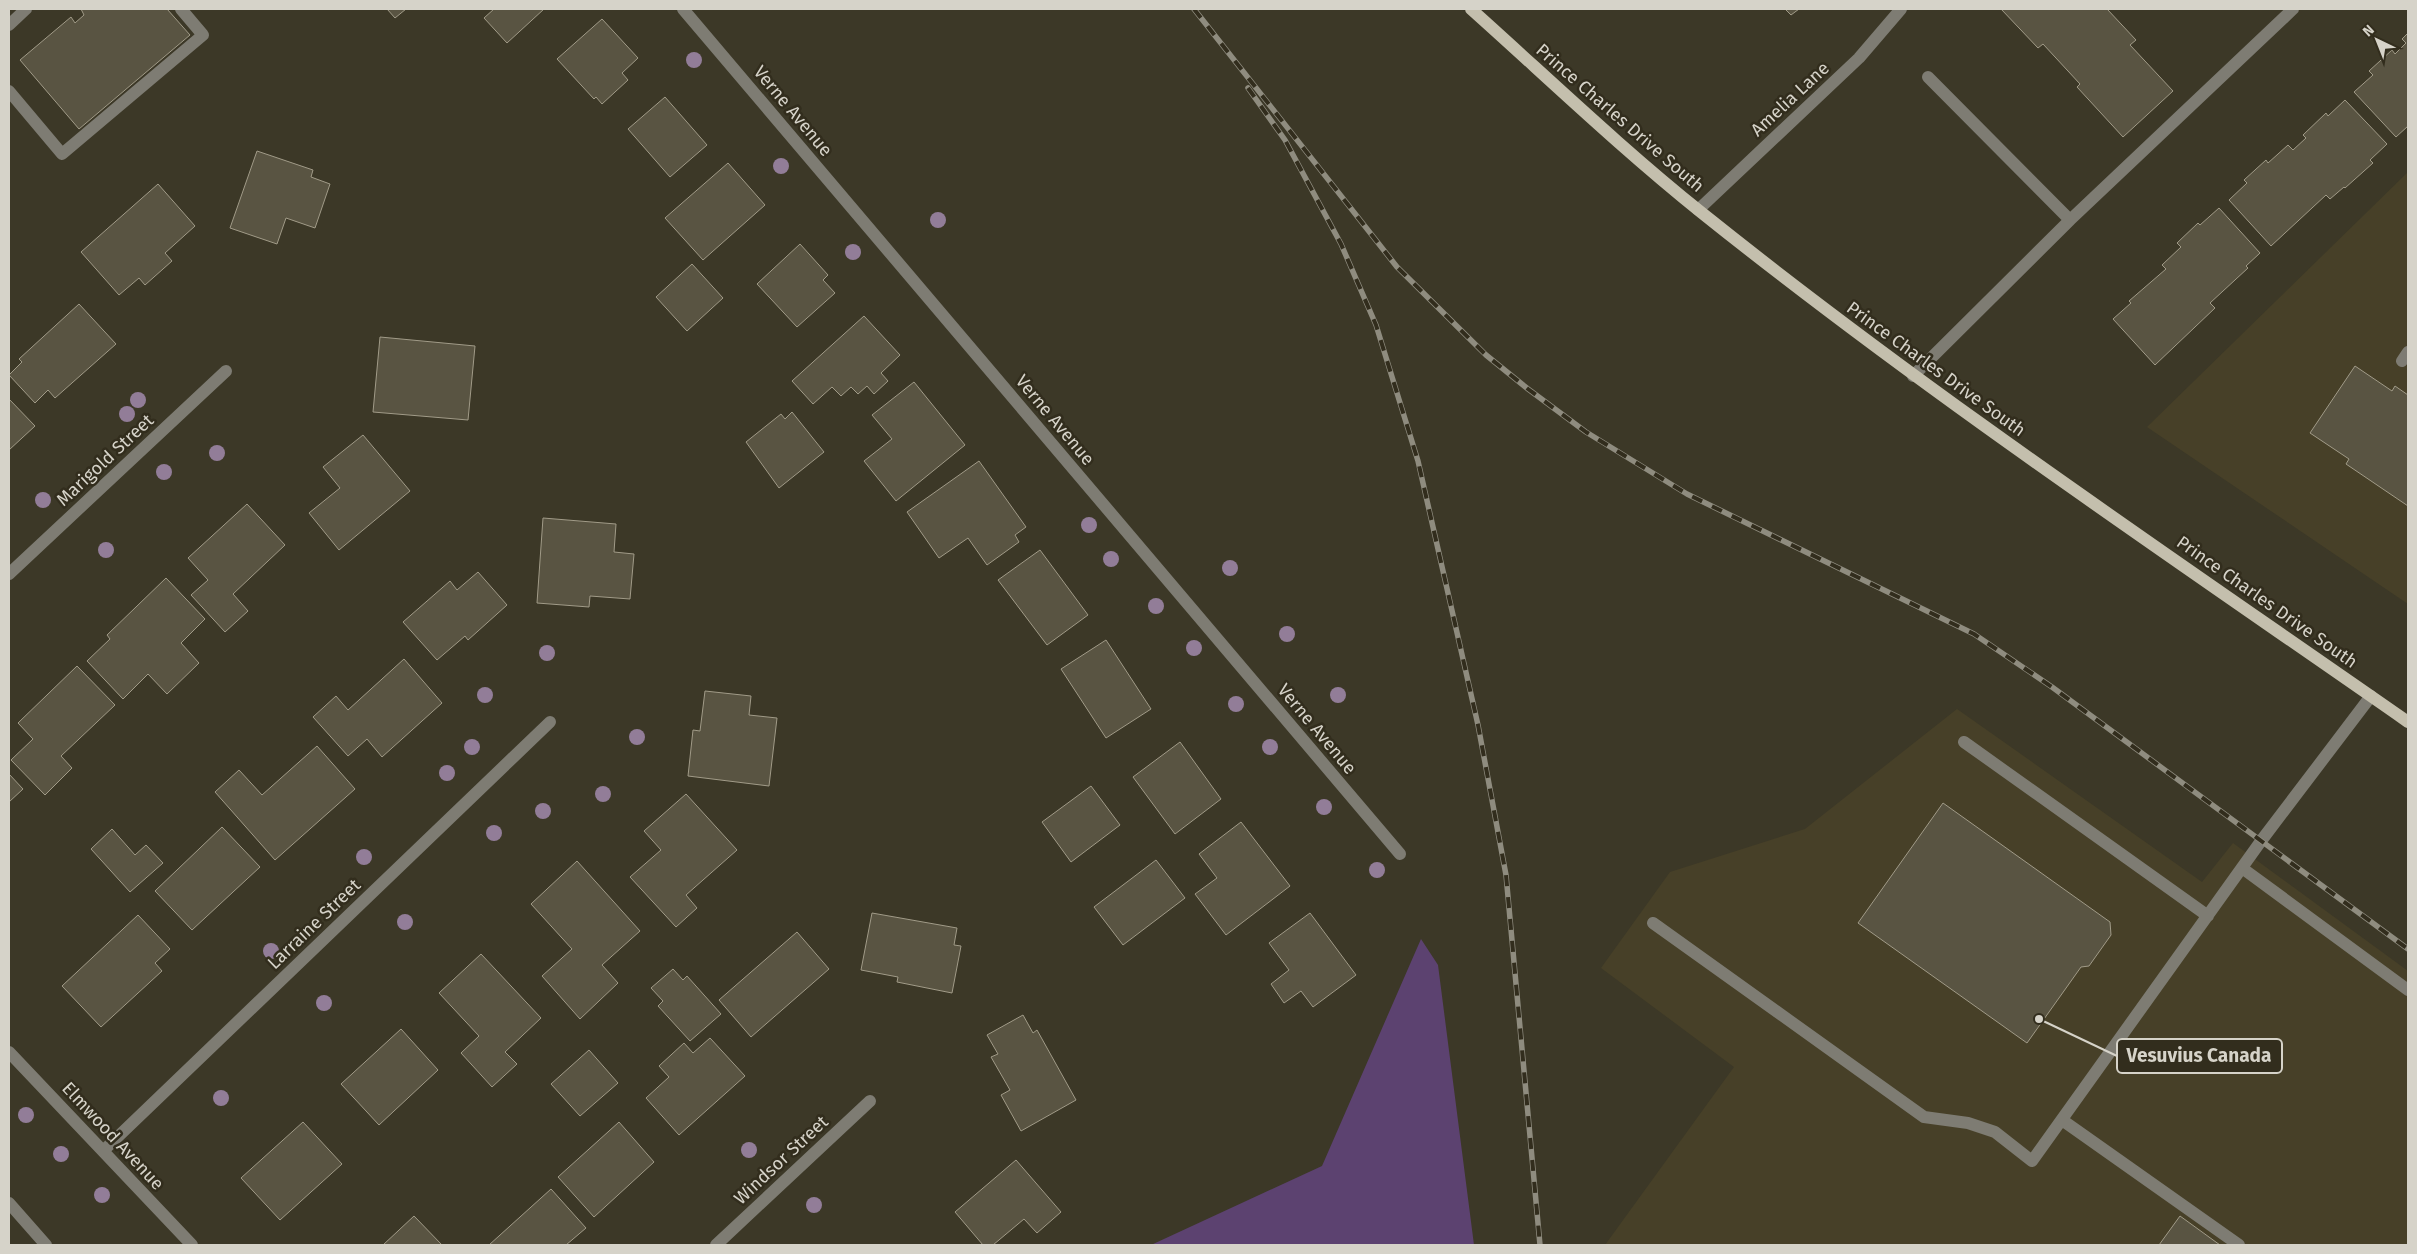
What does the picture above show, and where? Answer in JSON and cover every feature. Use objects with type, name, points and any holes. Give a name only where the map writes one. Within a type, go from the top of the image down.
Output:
[{"type":"main road","name":"Prince Charles Drive South","points":[[1471,9],[1698,210],[1913,376],[2408,722]]},
{"type":"street","points":[[9,25],[26,9]]},
{"type":"street","points":[[9,91],[62,154],[203,35],[181,9]]},
{"type":"street","name":"Verne Avenue","points":[[683,9],[1400,854]]},
{"type":"street","name":"Amelia Lane","points":[[1698,210],[1859,58],[1901,9]]},
{"type":"street","points":[[1913,376],[2070,220],[2293,9]]},
{"type":"street","points":[[1928,77],[2070,220]]},
{"type":"street","name":"Marigold Street","points":[[9,574],[226,371]]},
{"type":"street","points":[[1654,923],[1924,1117],[1968,1123],[1995,1132],[2032,1161],[2242,868],[2371,696]]},
{"type":"street","name":"Larraine Street","points":[[103,1151],[550,722]]},
{"type":"street","points":[[1964,742],[2208,916]]},
{"type":"street","points":[[2242,868],[2408,990]]},
{"type":"street","name":"Elmwood Avenue","points":[[9,1052],[192,1245]]},
{"type":"street","name":"Windsor Street","points":[[716,1245],[870,1101]]},
{"type":"street","points":[[2062,1120],[2239,1245]]},
{"type":"street","points":[[9,1203],[46,1245]]},
{"type":"shaded area","points":[[2408,172],[2408,604],[2147,427]]},
{"type":"shaded area","points":[[1957,709],[2202,882],[2233,843],[2408,971],[2408,1245],[1605,1245],[1734,1067],[1601,968],[1670,872],[1805,829]]},
{"type":"shaded area","points":[[1421,939],[1438,965],[1474,1245],[1151,1245],[1322,1166]]},
{"type":"building","points":[[81,9],[167,9],[190,35],[79,129],[20,60],[71,17],[75,23],[84,15]]},
{"type":"building","points":[[387,9],[406,9],[395,18]]},
{"type":"building","points":[[494,9],[544,9],[507,43],[484,18]]},
{"type":"building","points":[[1785,9],[1799,9],[1791,15]]},
{"type":"building","points":[[2001,9],[2107,9],[2136,40],[2130,45],[2173,91],[2123,137],[2077,87],[2080,84],[2043,44],[2038,48]]},
{"type":"building","points":[[602,19],[638,58],[622,73],[628,80],[602,104],[596,97],[594,99],[557,59]]},
{"type":"building","points":[[2408,33],[2408,126],[2396,137],[2354,92],[2373,75],[2369,71],[2392,50],[2395,54],[2406,43],[2402,39]]},
{"type":"building","points":[[665,97],[707,145],[670,177],[628,129]]},
{"type":"building","points":[[2345,100],[2387,144],[2370,160],[2373,163],[2345,188],[2330,199],[2326,195],[2271,246],[2229,200],[2247,183],[2244,180],[2266,160],[2268,163],[2288,145],[2293,150],[2306,138],[2303,135],[2326,113],[2328,116]]},
{"type":"building","points":[[257,151],[313,170],[311,177],[330,184],[315,228],[286,218],[277,244],[230,228]]},
{"type":"building","points":[[728,163],[765,205],[703,260],[665,218]]},
{"type":"building","points":[[158,184],[195,226],[165,253],[172,261],[145,285],[139,278],[119,295],[81,252]]},
{"type":"building","points":[[2219,208],[2260,253],[2246,266],[2248,268],[2210,303],[2215,308],[2155,365],[2113,319],[2131,303],[2129,301],[2166,269],[2162,265],[2181,247],[2177,243],[2198,223],[2200,225]]},
{"type":"building","points":[[800,244],[828,275],[823,280],[835,293],[797,327],[757,284]]},
{"type":"building","points":[[692,264],[723,298],[687,331],[656,297]]},
{"type":"building","points":[[79,304],[116,344],[55,398],[48,390],[35,403],[9,375],[22,362],[19,359]]},
{"type":"building","points":[[864,316],[900,355],[881,373],[888,381],[874,394],[867,386],[858,394],[851,387],[841,396],[832,387],[813,404],[792,381]]},
{"type":"building","points":[[380,337],[475,346],[468,420],[373,412]]},
{"type":"building","points":[[2355,366],[2392,391],[2395,386],[2408,395],[2408,506],[2346,464],[2349,459],[2310,433]]},
{"type":"building","points":[[914,382],[965,445],[896,501],[864,461],[892,439],[872,415]]},
{"type":"building","points":[[9,399],[35,426],[9,450]]},
{"type":"building","points":[[792,412],[824,452],[779,488],[746,442],[781,414],[785,419]]},
{"type":"building","points":[[363,435],[410,491],[339,550],[309,513],[340,488],[323,467]]},
{"type":"building","points":[[979,461],[1026,527],[1015,535],[1019,542],[987,565],[968,538],[939,558],[907,512]]},
{"type":"building","points":[[247,504],[285,545],[233,594],[248,611],[225,632],[191,595],[208,580],[188,558]]},
{"type":"building","points":[[543,518],[616,524],[614,552],[634,554],[630,599],[590,596],[589,607],[537,603]]},
{"type":"building","points":[[1040,550],[1088,615],[1047,645],[998,580]]},
{"type":"building","points":[[478,572],[507,605],[468,640],[465,636],[437,660],[403,622],[450,581],[457,590]]},
{"type":"building","points":[[166,578],[205,619],[181,643],[199,663],[167,694],[148,674],[123,699],[87,661],[110,639],[107,635]]},
{"type":"building","points":[[1106,640],[1151,709],[1106,738],[1061,669]]},
{"type":"building","points":[[404,659],[442,703],[382,757],[367,739],[348,756],[313,717],[336,696],[348,710]]},
{"type":"building","points":[[77,666],[115,705],[61,756],[72,768],[45,795],[11,760],[33,739],[18,723]]},
{"type":"building","points":[[705,691],[751,696],[749,715],[777,718],[769,786],[688,776],[693,730],[700,731]]},
{"type":"building","points":[[1180,742],[1221,799],[1175,834],[1133,777]]},
{"type":"building","points":[[317,746],[355,789],[275,860],[215,792],[239,770],[262,795]]},
{"type":"building","points":[[9,774],[23,789],[9,802]]},
{"type":"building","points":[[1091,786],[1120,825],[1071,862],[1042,822]]},
{"type":"building","points":[[686,794],[737,850],[686,895],[697,908],[676,927],[630,877],[661,850],[644,831]]},
{"type":"building","points":[[1943,803],[2110,922],[2111,935],[2089,966],[2081,967],[2027,1043],[1858,923]]},
{"type":"building","points":[[1241,822],[1290,886],[1226,935],[1195,894],[1217,878],[1199,854]]},
{"type":"building","points":[[222,827],[260,867],[192,930],[155,891]]},
{"type":"building","points":[[112,829],[135,855],[146,845],[163,863],[130,892],[91,849]]},
{"type":"building","points":[[1156,860],[1185,898],[1123,945],[1094,907]]},
{"type":"building","points":[[577,861],[640,931],[602,965],[618,983],[580,1019],[542,976],[572,949],[531,904]]},
{"type":"building","points":[[872,913],[957,928],[954,945],[961,946],[952,993],[897,982],[898,977],[861,970]]},
{"type":"building","points":[[1310,913],[1356,975],[1313,1007],[1301,991],[1284,1003],[1271,984],[1289,970],[1269,943]]},
{"type":"building","points":[[138,915],[170,949],[155,963],[162,971],[101,1027],[62,986]]},
{"type":"building","points":[[797,932],[829,969],[751,1037],[719,1000]]},
{"type":"building","points":[[481,954],[541,1018],[505,1052],[517,1064],[492,1087],[461,1053],[479,1036],[439,993]]},
{"type":"building","points":[[673,969],[683,980],[687,976],[721,1014],[690,1041],[658,1006],[663,1001],[651,988]]},
{"type":"building","points":[[1023,1015],[1033,1033],[1037,1030],[1076,1100],[1021,1131],[1001,1095],[1010,1090],[991,1057],[998,1054],[987,1035]]},
{"type":"building","points":[[401,1029],[438,1070],[379,1125],[341,1084]]},
{"type":"building","points":[[710,1038],[745,1076],[679,1135],[646,1098],[669,1077],[659,1066],[684,1043],[693,1053]]},
{"type":"building","points":[[589,1050],[618,1083],[580,1116],[551,1084]]},
{"type":"building","points":[[303,1122],[342,1164],[280,1220],[241,1178]]},
{"type":"building","points":[[619,1122],[654,1162],[594,1217],[558,1177]]},
{"type":"building","points":[[1016,1160],[1061,1212],[1037,1233],[1024,1219],[993,1245],[983,1245],[955,1212]]},
{"type":"building","points":[[551,1189],[586,1228],[566,1245],[489,1245]]},
{"type":"building","points":[[414,1216],[442,1245],[383,1245]]},
{"type":"building","points":[[2180,1216],[2220,1245],[2159,1245]]},
{"type":"railway","points":[[1194,9],[1397,267],[1486,355],[1528,389],[1586,432],[1687,494],[1974,634],[2052,687],[2408,949]]},
{"type":"railway","points":[[1248,88],[1285,140],[1341,244],[1376,325],[1418,461],[1478,725],[1506,875],[1540,1245]]},
{"type":"place","name":"Vesuvius Canada","points":[[2039,1019]]}]
